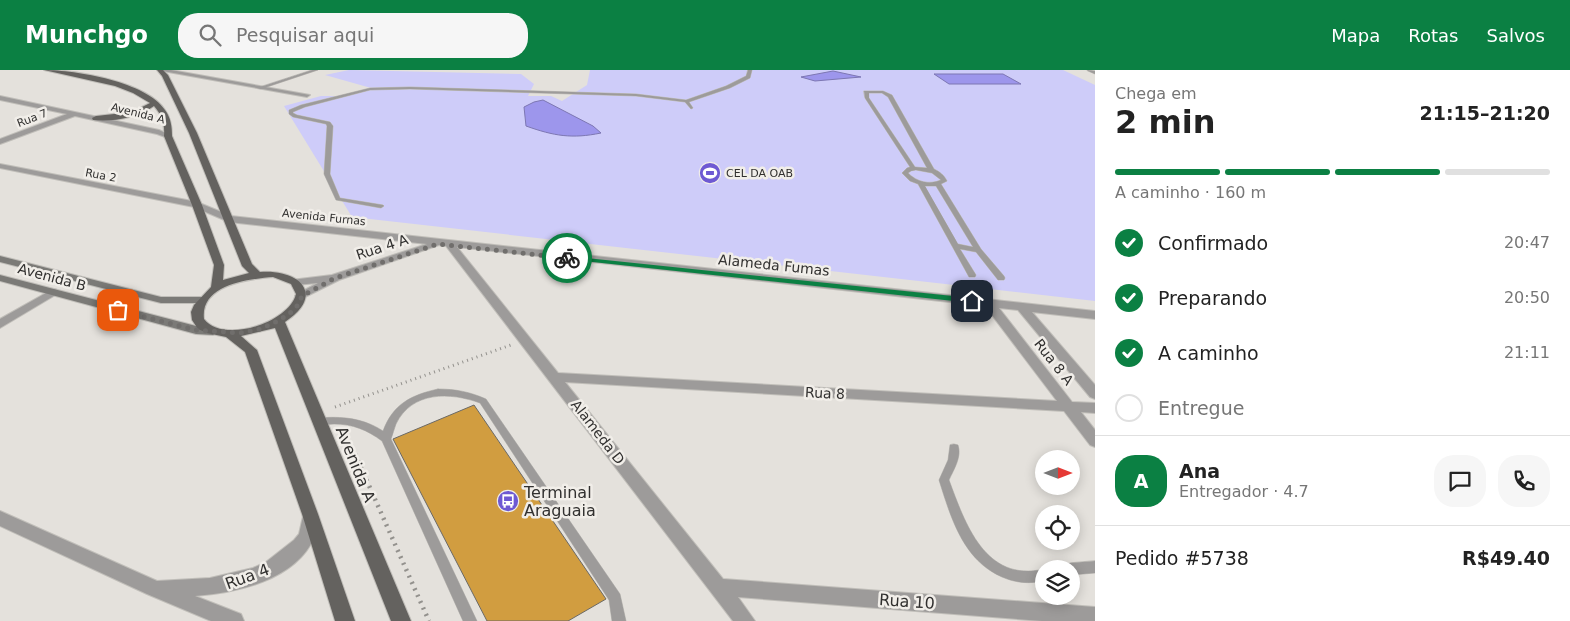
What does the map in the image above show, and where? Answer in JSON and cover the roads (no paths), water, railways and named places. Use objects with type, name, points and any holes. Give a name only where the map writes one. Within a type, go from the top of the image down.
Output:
[{"type":"main road","points":[[47,70],[126,87],[138,92],[154,103],[168,124],[168,136]]},
{"type":"main road","name":"Avenida A","points":[[160,70],[166,77],[193,133],[247,266],[258,274]]},
{"type":"main road","points":[[96,118],[131,113],[154,103]]},
{"type":"main road","name":"Avenida A","points":[[168,136],[197,205],[219,265],[216,288]]},
{"type":"main road","points":[[258,274],[279,276],[295,282],[301,288],[302,296],[298,305],[278,321],[255,330],[230,334],[204,328],[198,322],[196,315],[197,307],[216,288],[236,279],[258,274]]},
{"type":"main road","name":"Avenida A","points":[[278,321],[401,621]]},
{"type":"main road","points":[[230,334],[251,350],[310,514],[345,621]]},
{"type":"street","points":[[160,70],[307,95]]},
{"type":"street","points":[[166,77],[193,75]]},
{"type":"street","name":"Avenida A","points":[[0,98],[72,115],[96,118],[159,132],[168,136]]},
{"type":"street","name":"Rua 7","points":[[0,142],[72,115]]},
{"type":"street","name":"Rua 2","points":[[0,166],[197,205]]},
{"type":"street","name":"Avenida Furnas","points":[[197,205],[228,219],[444,244]]},
{"type":"street","name":"Rua 4 A","points":[[302,296],[335,278],[444,244]]},
{"type":"street","name":"Alameda Fumas","points":[[444,244],[1095,315]]},
{"type":"street","name":"Alameda D","points":[[444,244],[555,377],[745,621]]},
{"type":"street","name":"Avenida B","points":[[0,259],[161,300],[202,300]]},
{"type":"street","name":"Avenida B","points":[[0,278],[196,330],[213,331]]},
{"type":"street","name":"Rua 4 A","points":[[295,282],[335,278]]},
{"type":"street","points":[[0,324],[53,292]]},
{"type":"street","name":"Rua 8 A","points":[[988,302],[1095,441]]},
{"type":"street","name":"Rua 8 A","points":[[1021,306],[1095,394]]},
{"type":"street","name":"Rua 8","points":[[555,377],[1095,408]]},
{"type":"street","name":"Rua 4","points":[[153,588],[192,589],[228,586],[266,572],[299,547],[307,535],[310,514]]},
{"type":"street","name":"Rua 4","points":[[0,518],[153,588],[234,621]]},
{"type":"street","name":"Rua 10","points":[[719,587],[1095,616]]},
{"type":"lane","points":[[260,88],[316,70]]},
{"type":"lane","points":[[381,206],[338,198],[327,174],[330,126],[328,123],[295,116],[291,114],[291,111],[302,106],[370,89],[410,88],[636,96],[686,100],[728,87],[748,76],[750,70]]},
{"type":"lane","points":[[1089,70],[1095,73]]},
{"type":"lane","points":[[914,169],[867,98],[866,92],[883,92],[890,96],[932,171]]},
{"type":"lane","points":[[686,100],[691,108]]},
{"type":"lane","points":[[914,169],[932,171],[944,178],[944,181],[938,184],[920,182],[909,178],[905,173],[914,169]]},
{"type":"lane","points":[[920,182],[972,274]]},
{"type":"lane","points":[[938,184],[978,250],[1001,278]]},
{"type":"lane","points":[[955,246],[978,250]]},
{"type":"lane","points":[[386,439],[389,426],[396,414],[408,404],[423,396],[438,392],[455,392],[470,394],[484,401],[615,598],[619,621]]},
{"type":"lane","points":[[318,422],[339,419],[354,422],[366,426],[386,439],[470,621]]},
{"type":"lane","points":[[954,448],[953,460],[944,480],[959,524],[979,556],[997,570],[1019,577],[1035,576]]},
{"type":"lane","points":[[1080,568],[1095,567]]},
{"type":"place","name":"CEL DA OAB","points":[[710,173]]},
{"type":"place","name":"Terminal Araguaia","points":[[508,501]]}]
